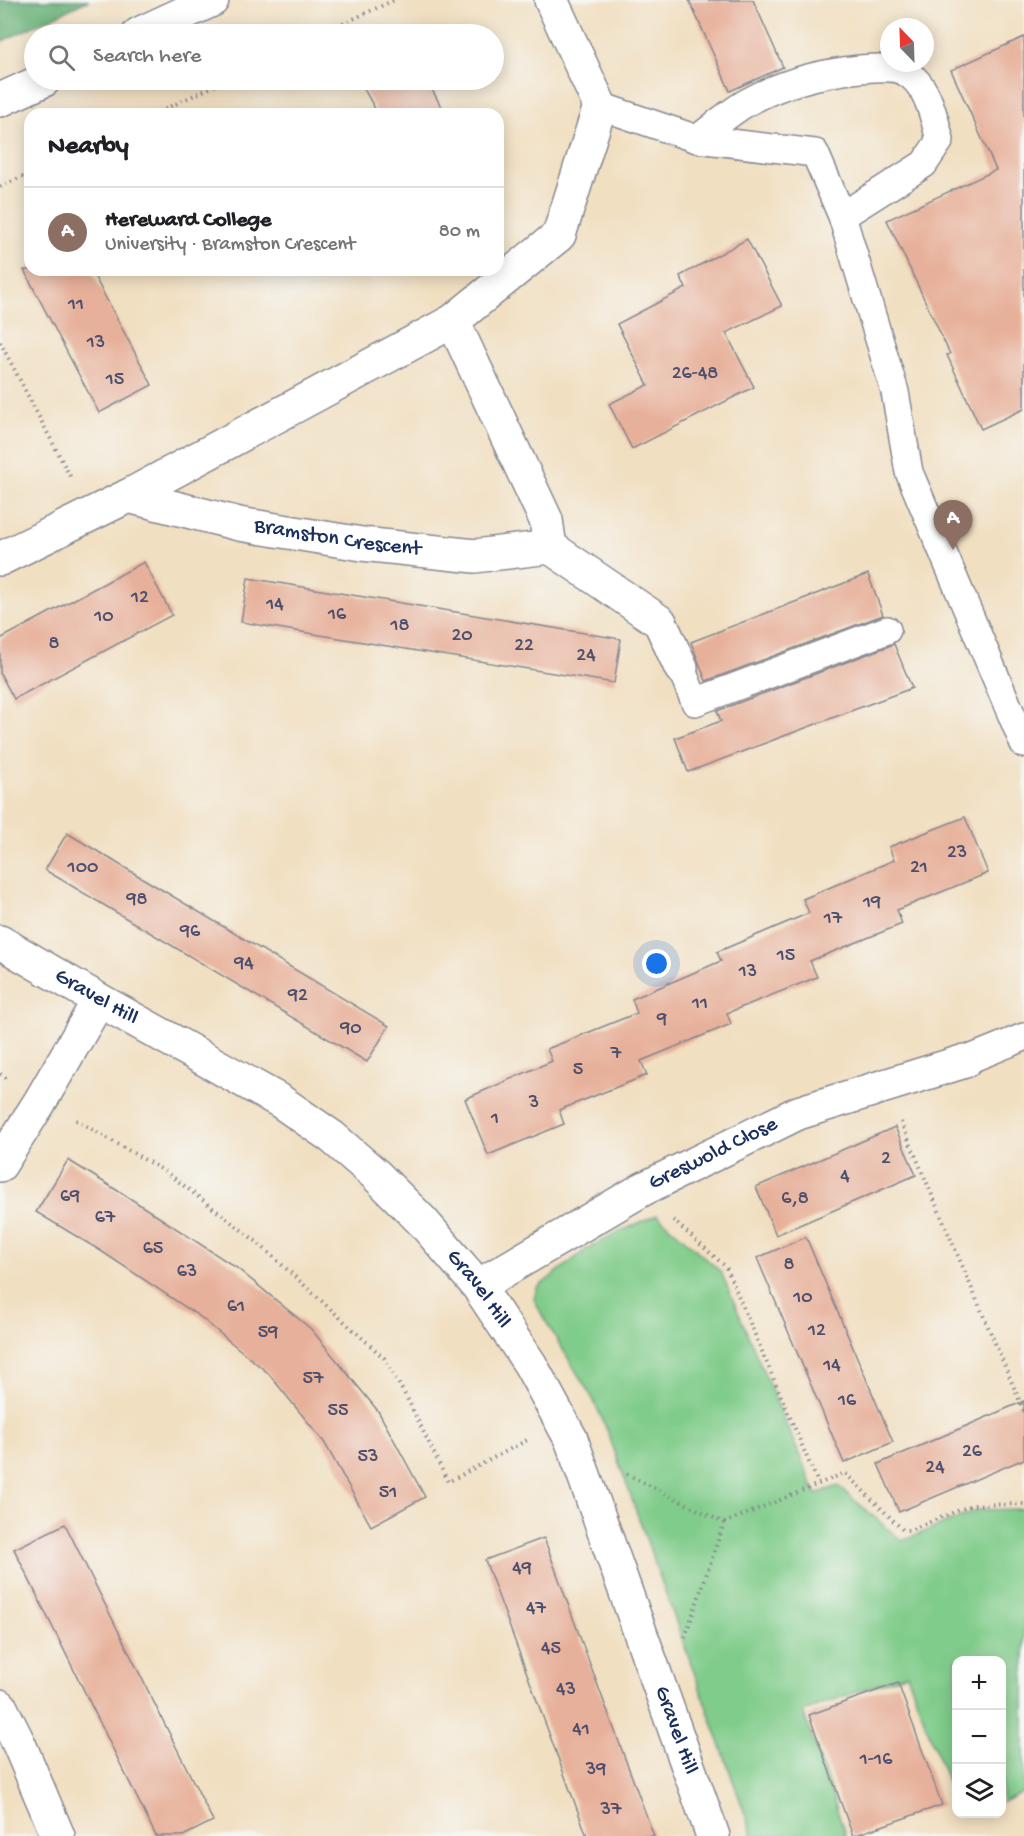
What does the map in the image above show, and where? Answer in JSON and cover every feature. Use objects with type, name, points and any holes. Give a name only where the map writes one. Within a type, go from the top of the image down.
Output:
[{"type":"street","points":[[160,24],[212,0]]},
{"type":"street","points":[[0,559],[128,496],[453,321],[559,235],[600,106],[551,0]]},
{"type":"street","points":[[0,100],[24,89]]},
{"type":"street","points":[[453,321],[546,520],[550,547],[660,622],[681,668]]},
{"type":"street","name":"Bramston Crescent","points":[[128,496],[239,524],[362,544],[475,556],[550,547]]},
{"type":"street","name":"Gravel Hill","points":[[0,942],[280,1101],[332,1137],[376,1175],[423,1222],[478,1286],[531,1364],[571,1439],[713,1836]]},
{"type":"street","points":[[0,1165],[99,1000]]},
{"type":"street","name":"Greswold Close","points":[[478,1286],[643,1189],[798,1113],[965,1060]]},
{"type":"street","points":[[0,1706],[10,1749],[58,1836]]},
{"type":"lane","points":[[697,139],[744,104],[800,80],[835,71],[876,68],[904,71],[919,84],[932,111],[940,140],[924,164],[842,216]]},
{"type":"lane","points":[[600,106],[697,139],[815,153],[842,216],[895,392],[909,472],[1024,744]]},
{"type":"lane","points":[[681,668],[695,702],[887,630]]},
{"type":"lane","points":[[965,1060],[1024,1037]]},
{"type":"path","points":[[342,24],[394,0]]},
{"type":"path","points":[[167,108],[206,90]]},
{"type":"path","points":[[0,187],[24,176]]},
{"type":"path","points":[[0,342],[90,514]]},
{"type":"path","points":[[0,1074],[166,1172],[257,1242],[339,1316],[384,1358],[408,1400],[448,1482],[562,1422]]},
{"type":"path","points":[[885,1085],[1024,1411]]},
{"type":"path","points":[[643,1189],[687,1233],[726,1267],[818,1483]]},
{"type":"path","points":[[585,1479],[613,1467],[724,1523]]},
{"type":"path","points":[[653,1668],[678,1657],[724,1523],[845,1473],[903,1530],[910,1530],[972,1505],[1024,1504]]},
{"type":"green space","points":[[0,0],[89,0],[38,24],[24,24],[24,31],[0,42]]},
{"type":"green space","points":[[657,1215],[721,1272],[816,1494],[838,1486],[902,1541],[978,1510],[1024,1509],[1024,1792],[1006,1800],[1006,1656],[952,1656],[952,1788],[950,1789],[907,1674],[803,1711],[846,1836],[753,1836],[607,1430],[593,1399],[534,1299],[537,1288],[587,1249]]},
{"type":"building","points":[[689,0],[753,0],[783,67],[730,91]]},
{"type":"building","points":[[1024,37],[1024,409],[981,429],[947,355],[950,354],[887,220],[996,170],[951,70]]},
{"type":"building","points":[[365,90],[432,90],[442,108],[375,108]]},
{"type":"building","points":[[747,239],[782,306],[726,333],[754,387],[632,449],[609,404],[648,385],[617,324],[686,288],[680,276]]},
{"type":"building","points":[[27,276],[94,276],[152,385],[99,413]]},
{"type":"building","points":[[144,562],[172,615],[14,699],[0,673],[0,639]]},
{"type":"building","points":[[868,574],[883,615],[706,681],[691,642]]},
{"type":"building","points":[[248,578],[621,639],[614,683],[241,622]]},
{"type":"building","points":[[894,644],[912,688],[688,772],[675,738],[721,721],[717,711]]},
{"type":"building","points":[[965,817],[988,873],[897,910],[902,924],[810,961],[817,977],[727,1013],[731,1024],[641,1061],[647,1075],[559,1110],[564,1124],[488,1155],[465,1099],[552,1061],[547,1049],[637,1013],[632,999],[721,961],[717,952],[809,913],[803,899],[894,860],[889,847]]},
{"type":"building","points":[[67,833],[389,1026],[367,1062],[45,870]]},
{"type":"building","points":[[895,1127],[916,1175],[776,1235],[756,1187]]},
{"type":"building","points":[[68,1160],[237,1268],[311,1329],[378,1411],[425,1497],[371,1526],[324,1442],[268,1373],[199,1316],[101,1251],[36,1212]]},
{"type":"building","points":[[806,1237],[893,1442],[844,1463],[757,1258]]},
{"type":"building","points":[[1024,1401],[1024,1459],[899,1512],[878,1464]]},
{"type":"building","points":[[65,1524],[213,1821],[183,1836],[156,1836],[14,1549]]},
{"type":"building","points":[[544,1538],[654,1836],[587,1836],[485,1560]]},
{"type":"building","points":[[898,1683],[942,1805],[853,1836],[809,1715]]},
{"type":"place","name":"Hereward College","points":[[953,550]]}]
